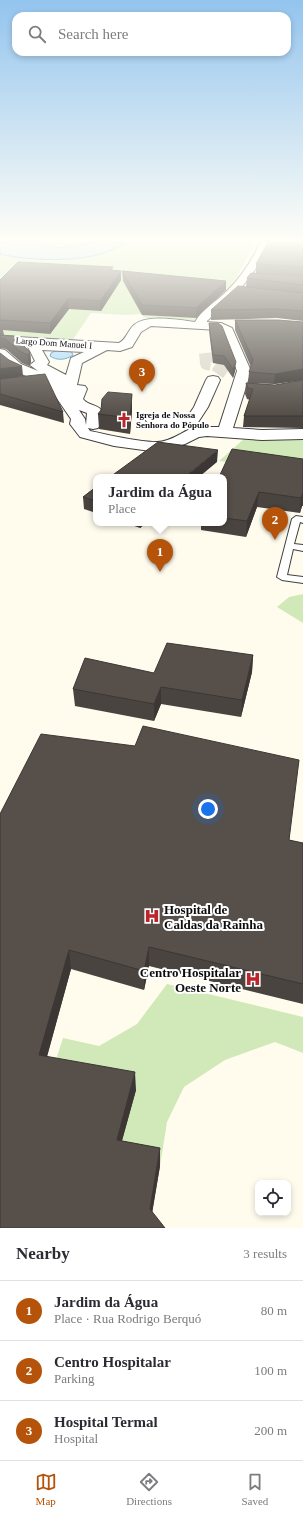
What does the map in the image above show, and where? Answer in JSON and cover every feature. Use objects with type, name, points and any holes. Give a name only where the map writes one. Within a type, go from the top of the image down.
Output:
[{"type":"street","points":[[202,325],[201,321],[203,318],[224,299]]},
{"type":"street","points":[[108,349],[76,362],[69,392],[60,378],[37,365],[42,362],[33,346],[108,349],[120,347],[128,344],[128,332],[143,323],[202,325],[221,327],[228,330],[244,372],[242,386],[235,400],[224,432]]},
{"type":"street","points":[[202,325],[236,324]]},
{"type":"street","name":"Largo Dom Manuel I","points":[[0,340],[108,349]]},
{"type":"street","points":[[93,425],[96,411],[80,405],[76,399],[90,364],[102,364],[108,349]]},
{"type":"street","name":"Largo Dom Manuel I","points":[[0,353],[16,367],[52,381],[78,419],[77,424],[85,434],[114,442],[158,446],[180,441],[195,433],[224,432],[262,435],[303,434]]},
{"type":"street","points":[[19,381],[44,378]]},
{"type":"street","points":[[152,419],[190,424],[201,406],[213,380]]},
{"type":"lane","points":[[303,520],[296,519],[282,577],[303,580]]},
{"type":"lane","points":[[289,546],[303,548]]},
{"type":"green space","points":[[0,299],[217,299],[197,318],[196,320],[198,322],[146,320],[147,318],[143,317],[142,314],[126,315],[91,313],[72,341],[0,337]]},
{"type":"green space","points":[[245,438],[303,439],[303,473],[219,461]]},
{"type":"green space","points":[[303,594],[303,623],[277,607],[289,597]]},
{"type":"green space","points":[[167,984],[303,1017],[303,1053],[275,1042],[225,1060],[184,1087],[167,1122],[160,1166],[117,1158],[51,1075],[63,1038],[99,1046],[137,1024]]},
{"type":"water","points":[[57,350],[71,351],[73,355],[62,359],[56,359],[50,356],[51,353]]},
{"type":"building","points":[[0,299],[68,299],[50,323],[0,320]]},
{"type":"building","points":[[73,299],[101,299],[100,301]]},
{"type":"building","points":[[139,299],[206,299],[196,308],[142,305]]},
{"type":"building","points":[[223,299],[303,299],[303,311],[278,309],[211,310]]},
{"type":"building","points":[[235,320],[278,320],[303,322],[303,369],[275,374],[249,372],[253,360]]},
{"type":"building","points":[[209,323],[218,323],[222,326],[236,362],[233,369],[224,356],[213,355]]},
{"type":"building","points":[[0,335],[14,336],[30,352],[28,355],[21,352],[5,339],[0,338]]},
{"type":"building","points":[[0,353],[9,360],[22,366],[0,369]]},
{"type":"building","points":[[45,374],[63,412],[0,394],[0,379]]},
{"type":"building","points":[[303,380],[303,416],[244,416],[253,389],[248,388],[246,383],[275,385]]},
{"type":"building","points":[[108,392],[132,394],[130,418],[98,414],[101,410],[102,399]]},
{"type":"building","points":[[158,442],[218,450],[189,474],[114,474]]},
{"type":"building","points":[[232,449],[303,459],[303,493],[301,498],[259,492],[247,521],[227,518],[227,474],[220,474]]},
{"type":"building","points":[[93,489],[93,500],[83,497]]},
{"type":"building","points":[[167,643],[253,655],[242,700],[161,687],[154,704],[73,689],[85,658],[154,673]]},
{"type":"building","name":"Centro Hospitalar Oeste Norte","points":[[143,726],[299,760],[289,840],[303,843],[303,984],[149,947],[144,971],[69,950],[39,1055],[135,1072],[117,1140],[160,1148],[150,1209],[165,1228],[0,1228],[0,814],[41,734],[135,746]]},
{"type":"tunnel","points":[[206,353],[207,363],[223,366],[213,380]]},
{"type":"place","name":"Hospital Termal","points":[[142,392]]},
{"type":"place","name":"Igreja de Nossa Senhora do Pópulo","points":[[124,420]]},
{"type":"place","name":"Centro Hospitalar","points":[[275,540]]},
{"type":"place","name":"Jardim da Água","points":[[160,572]]},
{"type":"place","name":"Hospital de Caldas da Rainha","points":[[152,916]]},
{"type":"place","name":"Centro Hospitalar Oeste Norte","points":[[253,979]]}]
